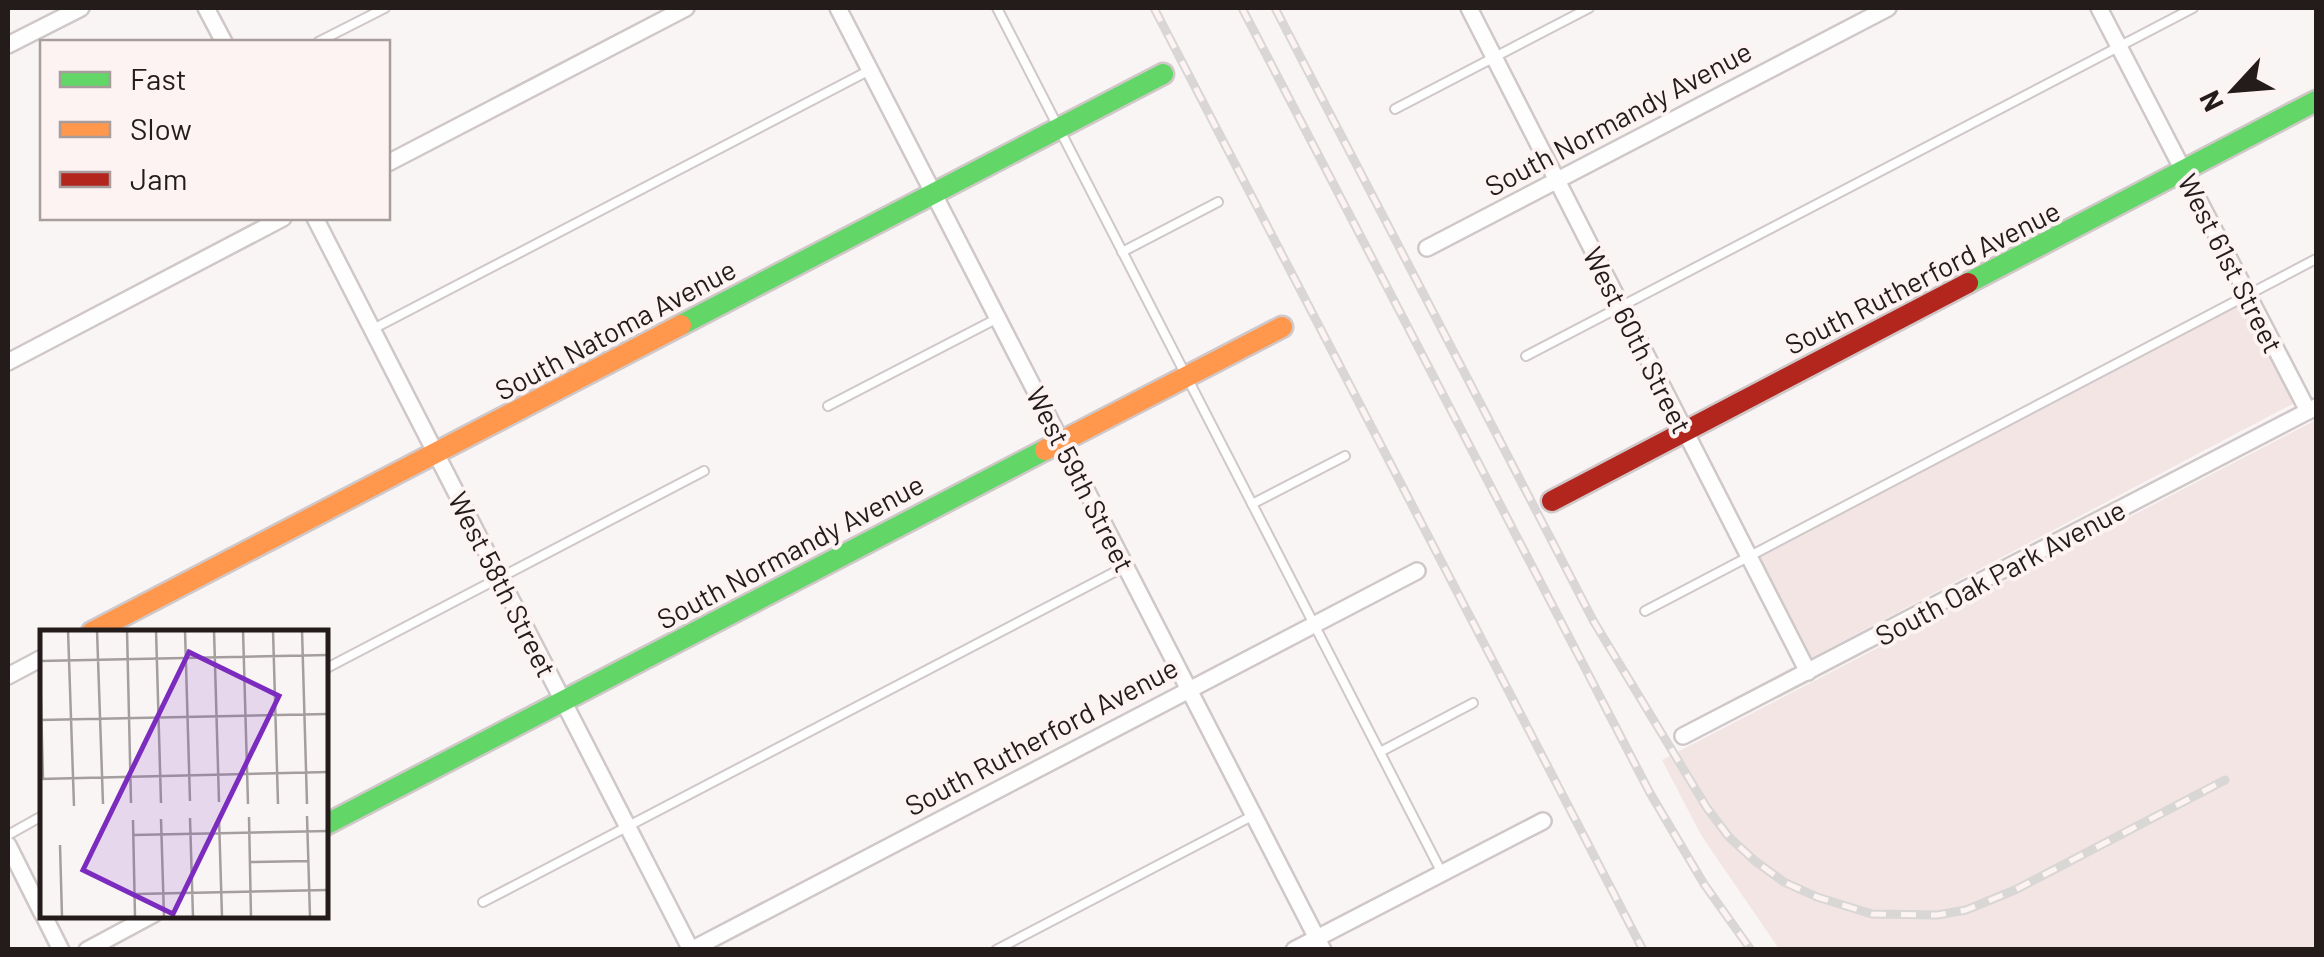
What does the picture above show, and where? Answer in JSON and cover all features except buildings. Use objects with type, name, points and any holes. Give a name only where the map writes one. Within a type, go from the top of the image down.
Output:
[{"type":"street","points":[[8,46],[81,8]]},
{"type":"street","points":[[206,8],[223,40]]},
{"type":"street","points":[[390,162],[686,8]]},
{"type":"street","name":"West 59th Street","points":[[838,8],[1320,943]]},
{"type":"street","name":"West 60th Street","points":[[1469,8],[1808,672]]},
{"type":"street","name":"South Normandy Avenue","points":[[1427,248],[1888,8]]},
{"type":"street","name":"West 61st Street","points":[[2099,8],[2248,295],[2312,409]]},
{"type":"street","name":"South Natoma Avenue","points":[[96,630],[1163,74]]},
{"type":"street","name":"South Rutherford Avenue","points":[[1552,501],[2316,101]]},
{"type":"street","points":[[8,362],[279,220]]},
{"type":"street","name":"West 58th Street","points":[[317,220],[691,949]]},
{"type":"street","name":"South Normandy Avenue","points":[[328,823],[1282,328]]},
{"type":"street","name":"South Oak Park Avenue","points":[[1683,736],[2312,409]]},
{"type":"street","name":"South Rutherford Avenue","points":[[691,949],[1417,571]]},
{"type":"street","points":[[8,676],[40,659]]},
{"type":"street","points":[[1294,950],[1320,943],[1543,820]]},
{"type":"street","points":[[8,845],[40,908]]},
{"type":"street","points":[[44,917],[61,950]]},
{"type":"street","points":[[88,950],[148,917]]},
{"type":"lane","points":[[322,40],[385,8]]},
{"type":"lane","points":[[997,8],[1442,873]]},
{"type":"lane","points":[[1395,110],[1589,8]]},
{"type":"lane","points":[[1526,356],[2193,8]]},
{"type":"lane","points":[[373,329],[870,70]]},
{"type":"lane","points":[[1122,252],[1218,202]]},
{"type":"lane","points":[[1644,611],[2316,259]]},
{"type":"lane","points":[[828,406],[998,318]]},
{"type":"lane","points":[[1252,504],[1344,456]]},
{"type":"lane","points":[[328,666],[704,470]]},
{"type":"lane","points":[[483,902],[1126,566]]},
{"type":"lane","points":[[1380,752],[1473,703]]},
{"type":"lane","points":[[996,950],[1254,815]]},
{"type":"lane","points":[[8,835],[40,817]]},
{"type":"shaded area","points":[[2247,300],[2300,400],[1805,661],[1752,559]]},
{"type":"shaded area","points":[[2316,420],[2316,949],[1779,949],[1701,835],[1662,760]]},
{"type":"railway","points":[[1154,8],[1643,950]]},
{"type":"railway","points":[[1242,8],[1650,793],[1704,884],[1751,950]]},
{"type":"railway","points":[[1275,8],[1594,622],[1707,808],[1729,837],[1755,861],[1784,882],[1817,897],[1872,914],[1937,915],[1966,910],[2015,890],[2225,780]]},
{"type":"traffic: fast","points":[[681,325],[1163,74]]},
{"type":"traffic: fast","points":[[1968,283],[2316,101]]},
{"type":"traffic: fast","points":[[328,823],[1045,450]]},
{"type":"traffic: slow","points":[[96,630],[681,325]]},
{"type":"traffic: slow","points":[[1045,450],[1282,327]]},
{"type":"traffic: jam","points":[[1552,501],[1968,283]]}]
